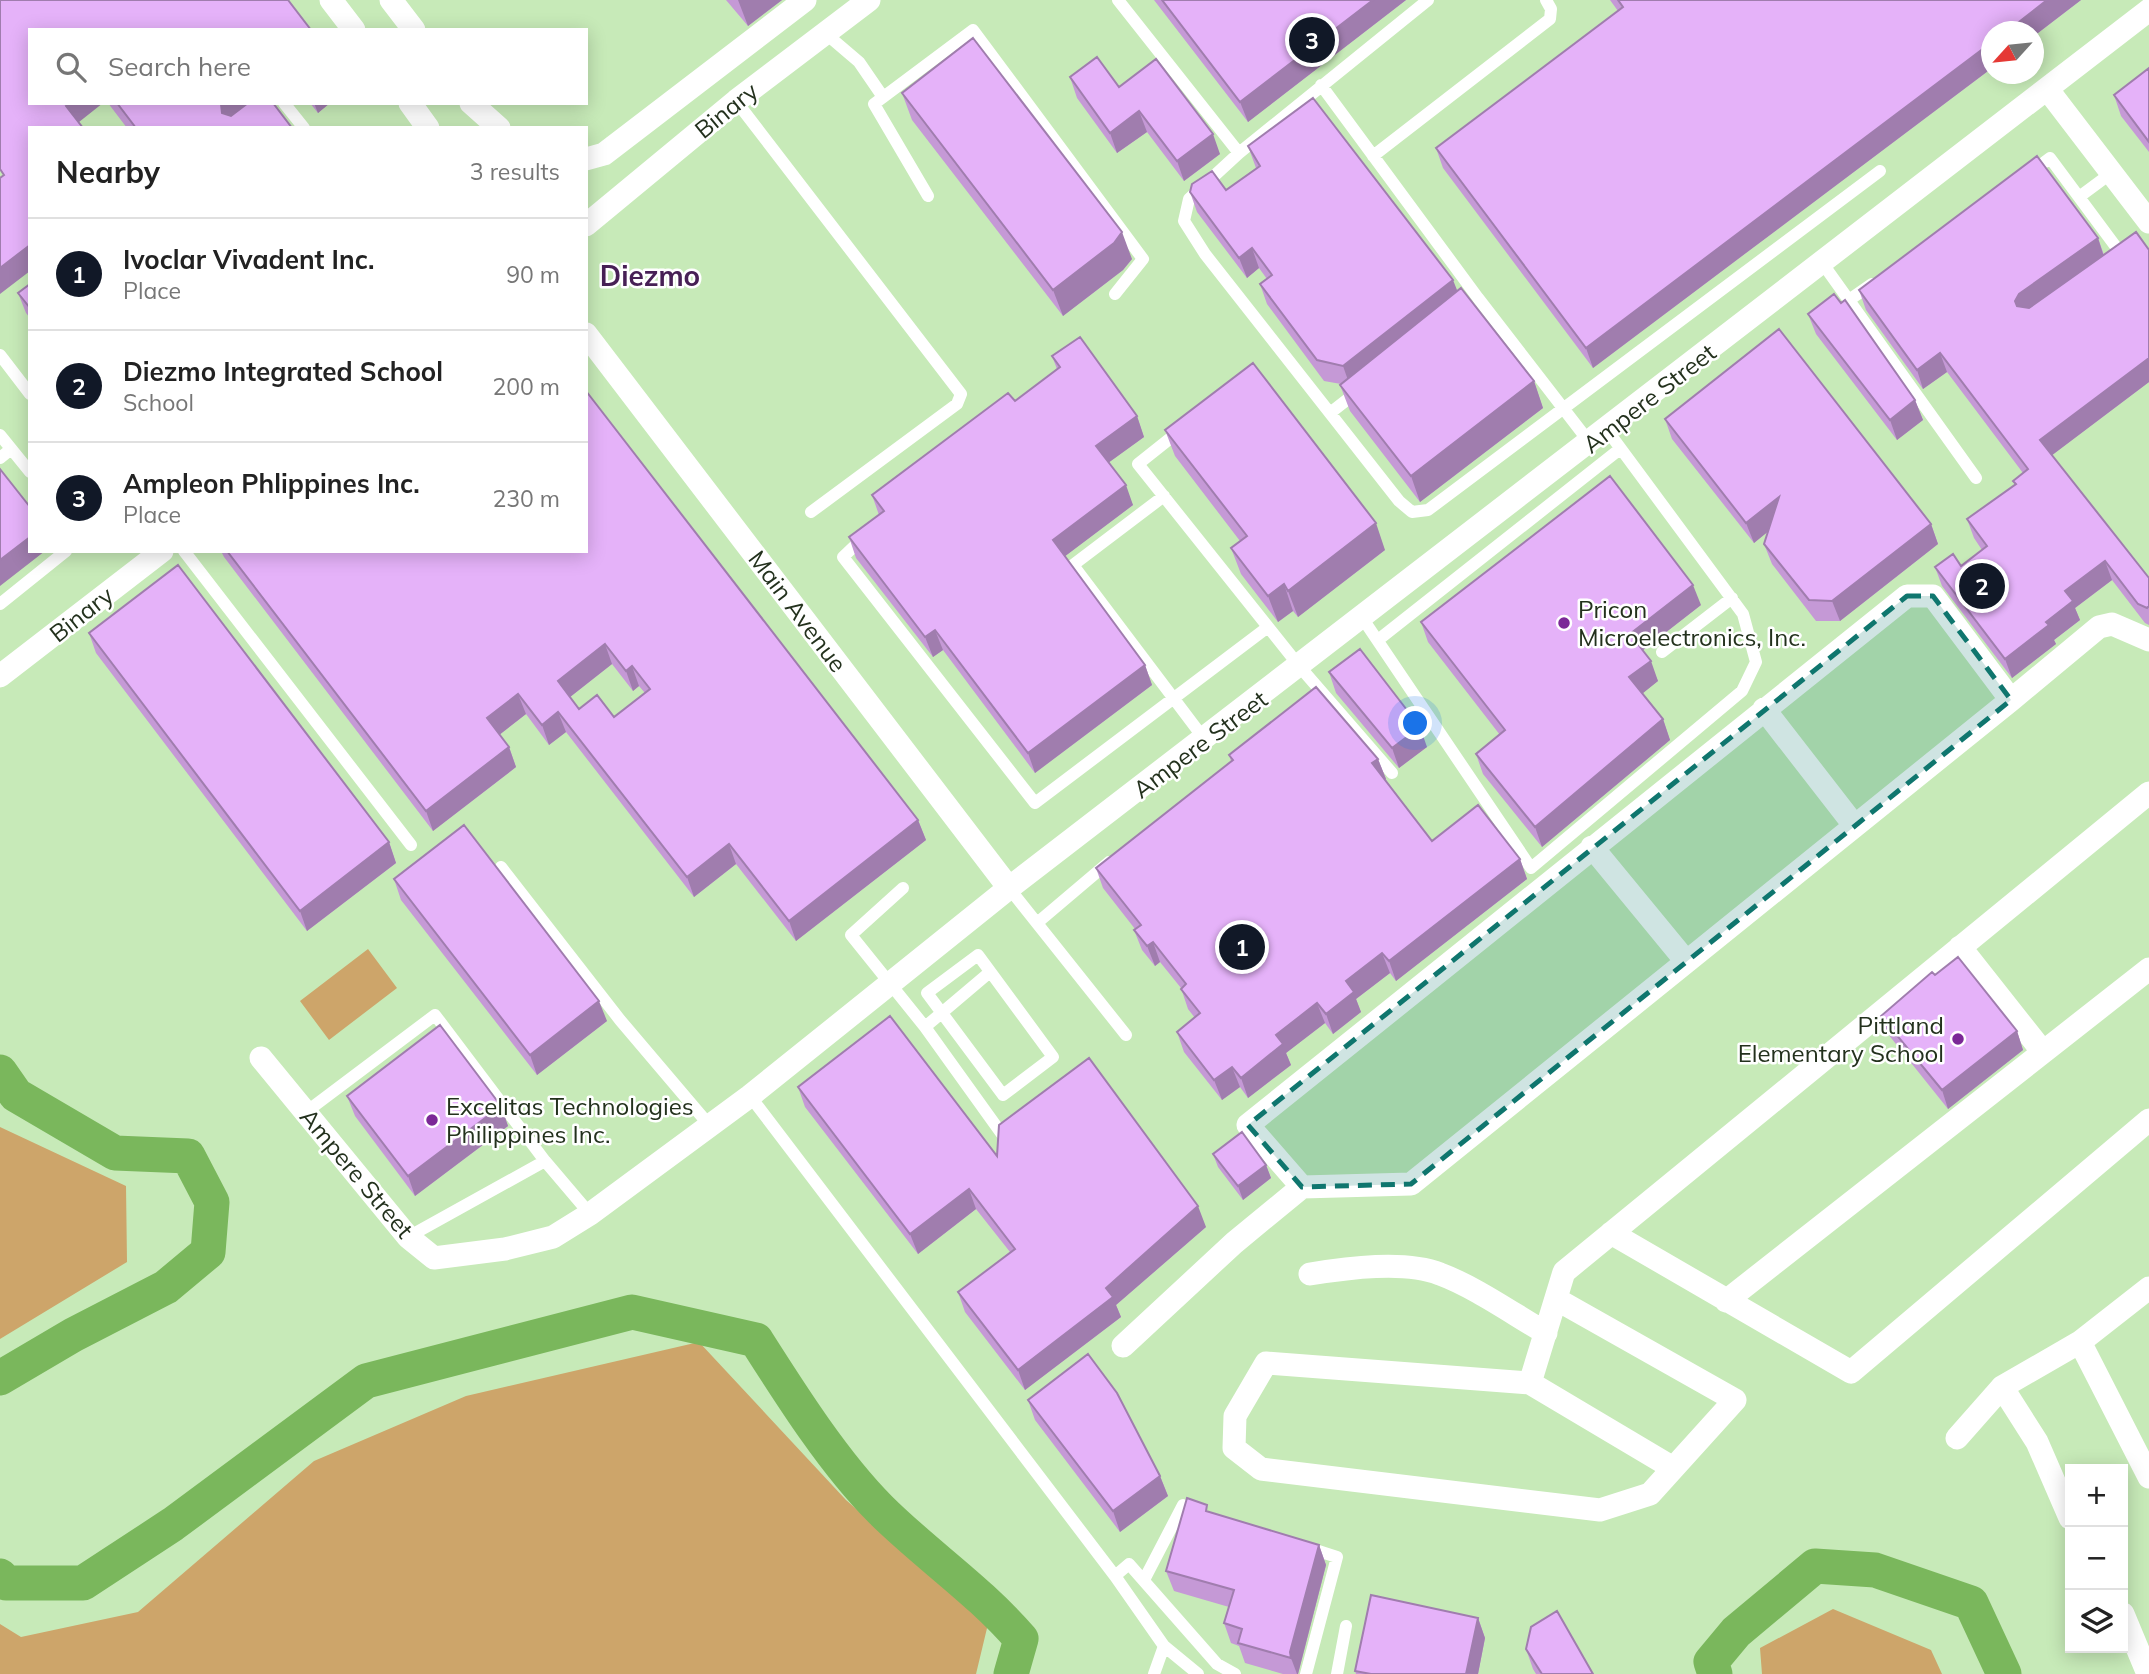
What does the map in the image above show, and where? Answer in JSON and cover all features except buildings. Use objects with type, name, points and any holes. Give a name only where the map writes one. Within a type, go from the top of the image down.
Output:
[{"type":"street","points":[[331,0],[352,28]]},
{"type":"street","points":[[391,0],[412,28]]},
{"type":"street","points":[[588,158],[604,154],[805,0]]},
{"type":"street","name":"Binary","points":[[588,223],[736,102],[869,0]]},
{"type":"street","name":"Ampere Street","points":[[261,1058],[408,1237],[434,1258],[505,1249],[553,1237],[590,1214],[750,1096],[1009,888],[1824,264],[2149,10]]},
{"type":"street","points":[[2048,90],[2149,222]]},
{"type":"street","points":[[411,105],[427,126]]},
{"type":"street","points":[[473,105],[497,126]]},
{"type":"street","name":"Main Avenue","points":[[588,337],[1009,888]]},
{"type":"street","name":"Binary","points":[[0,676],[159,553]]},
{"type":"street","points":[[1302,1187],[1248,1125],[1907,596],[1933,596],[2011,700]]},
{"type":"street","points":[[1123,1346],[1234,1243],[1302,1187],[1410,1184],[2099,627],[2112,624],[2149,640]]},
{"type":"street","points":[[1764,709],[1854,825]]},
{"type":"street","points":[[1530,1383],[1564,1272],[2149,793]]},
{"type":"street","points":[[1592,847],[1685,960]]},
{"type":"street","points":[[1960,947],[2043,1052]]},
{"type":"street","points":[[1726,1301],[2149,969]]},
{"type":"street","points":[[1611,1233],[1851,1372],[2149,1120]]},
{"type":"street","points":[[1310,1274],[1349,1267],[1402,1268],[1439,1273],[1546,1333]]},
{"type":"street","points":[[1956,1438],[2002,1387],[2080,1342],[2149,1288]]},
{"type":"street","points":[[1556,1299],[1735,1400],[1650,1494],[1600,1510],[1261,1469],[1234,1448],[1235,1416],[1266,1363],[1530,1383],[1673,1468]]},
{"type":"street","points":[[2080,1342],[2149,1477]]},
{"type":"street","points":[[2002,1387],[2036,1443],[2065,1507]]},
{"type":"street","points":[[2128,1626],[2148,1674]]},
{"type":"lane","points":[[1118,0],[1239,153]]},
{"type":"lane","points":[[1428,0],[1239,153],[1189,199],[1184,222],[1205,254],[1399,501],[1412,512],[1428,510],[1880,171]]},
{"type":"lane","points":[[1373,156],[1550,19],[1551,9],[1546,0]]},
{"type":"lane","points":[[928,196],[874,104],[973,30],[1143,259],[1115,294]]},
{"type":"lane","points":[[825,33],[859,62],[883,97]]},
{"type":"lane","points":[[1321,85],[1473,302],[1563,407],[1598,437],[1620,449],[1743,614],[1756,662],[1742,691],[1531,868],[1363,619]]},
{"type":"lane","points":[[736,102],[961,394],[957,404],[811,512]]},
{"type":"lane","points":[[286,105],[302,126]]},
{"type":"lane","points":[[2017,182],[2050,158],[2122,255],[2110,263]]},
{"type":"lane","points":[[2079,197],[2110,174]]},
{"type":"lane","points":[[1824,264],[1976,478]]},
{"type":"lane","points":[[1849,300],[1883,276]]},
{"type":"lane","points":[[0,355],[28,391]]},
{"type":"lane","points":[[1330,413],[1372,380]]},
{"type":"lane","points":[[1197,417],[1138,464],[1300,667],[1392,773]]},
{"type":"lane","points":[[0,435],[28,470]]},
{"type":"lane","points":[[0,458],[11,449]]},
{"type":"lane","points":[[1378,640],[1620,449]]},
{"type":"lane","points":[[1164,496],[1073,565],[1205,740]]},
{"type":"lane","points":[[868,534],[843,557],[1035,803],[1268,627]]},
{"type":"lane","points":[[0,604],[64,553]]},
{"type":"lane","points":[[186,553],[411,845]]},
{"type":"lane","points":[[1662,652],[1732,598]]},
{"type":"lane","points":[[1037,923],[1119,854]]},
{"type":"lane","points":[[501,867],[620,1020],[710,1126]]},
{"type":"lane","points":[[903,888],[851,935],[925,1027],[1004,1137],[1014,1129]]},
{"type":"lane","points":[[1009,888],[1126,1035]]},
{"type":"lane","points":[[978,955],[1053,1058],[1003,1095],[940,1013],[927,993],[978,955]]},
{"type":"lane","points":[[925,1027],[990,972]]},
{"type":"lane","points":[[306,1112],[435,1015],[545,1161],[590,1214]]},
{"type":"lane","points":[[750,1096],[1115,1576],[1164,1646],[1198,1674]]},
{"type":"lane","points":[[408,1237],[545,1161]]},
{"type":"lane","points":[[1144,1580],[1183,1505],[1209,1514]]},
{"type":"lane","points":[[1298,1544],[1337,1557],[1306,1674]]},
{"type":"lane","points":[[1115,1576],[1129,1564],[1217,1664],[1235,1674]]},
{"type":"lane","points":[[1337,1674],[1346,1626]]},
{"type":"lane","points":[[1154,1674],[1164,1646]]},
{"type":"highlighted area","points":[[1907,596],[1933,596],[2011,700],[1411,1184],[1302,1187],[1248,1125]]},
{"type":"shaded area","points":[[368,949],[397,988],[329,1040],[300,1001]]},
{"type":"shaded area","points":[[0,1127],[126,1186],[127,1262],[0,1339]]},
{"type":"shaded area","points":[[699,1342],[846,1500],[988,1624],[976,1674],[0,1674],[0,1624],[21,1637],[138,1612],[314,1461],[466,1396]]},
{"type":"shaded area","points":[[1833,1609],[1931,1650],[1942,1674],[1762,1674],[1760,1648]]},
{"type":"waterway","points":[[0,1072],[16,1095],[115,1153],[188,1156],[212,1202],[208,1252],[166,1287],[73,1335],[0,1378]]},
{"type":"waterway","points":[[0,1576],[6,1583],[83,1583],[173,1524],[366,1381],[632,1312],[756,1340],[814,1428],[863,1491],[897,1525],[988,1604],[1021,1639],[1011,1674]]},
{"type":"waterway","points":[[1715,1674],[1711,1662],[1736,1632],[1815,1566],[1875,1570],[1971,1603],[2004,1674]]},
{"type":"place","name":"Ampleon Phlippines Inc.","points":[[1312,40]]},
{"type":"place","name":"Diezmo Integrated School","points":[[1982,586]]},
{"type":"place","name":"Pricon Microelectronics, Inc.","points":[[1564,623]]},
{"type":"place","name":"Ivoclar Vivadent Inc.","points":[[1242,947]]},
{"type":"place","name":"Pittland Elementary School","points":[[1958,1039]]},
{"type":"place","name":"Excelitas Technologies Philippines Inc.","points":[[432,1120]]},
{"type":"district","name":"Diezmo","points":[[650,275]]}]
